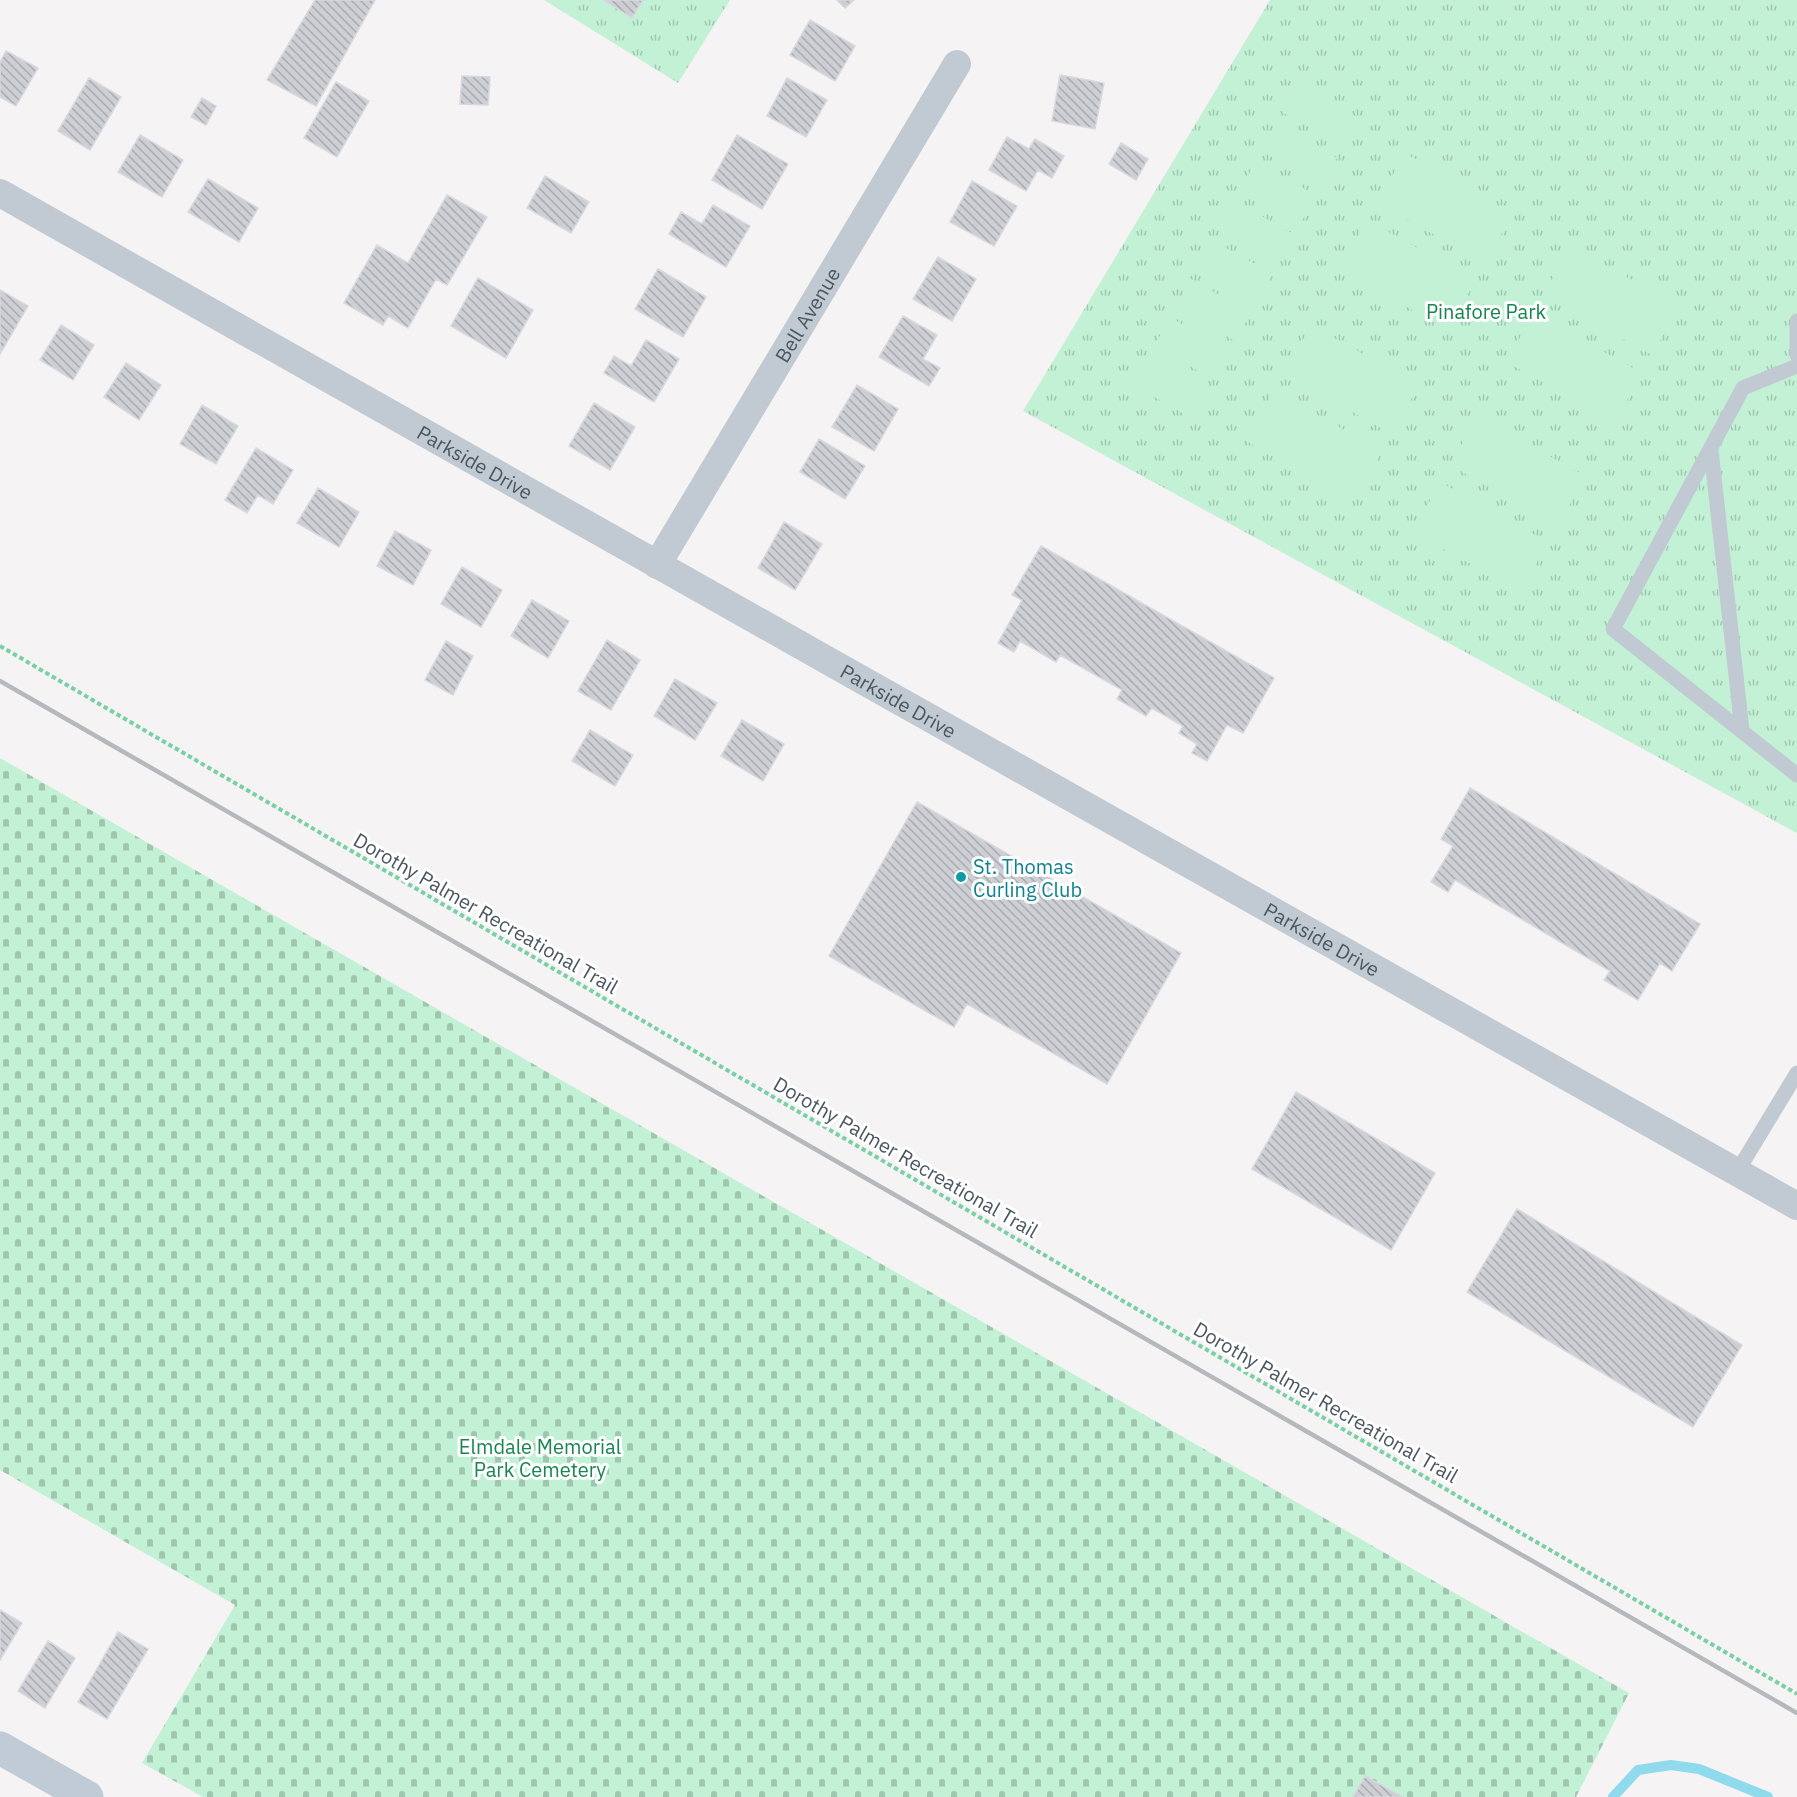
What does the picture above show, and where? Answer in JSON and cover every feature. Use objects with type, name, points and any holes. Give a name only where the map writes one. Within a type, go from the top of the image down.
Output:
[{"type":"street","name":"Bell Avenue","points":[[657,565],[957,64]]},
{"type":"street","name":"Parkside Drive","points":[[0,193],[1797,1206]]},
{"type":"street","points":[[0,1748],[87,1797]]},
{"type":"lane","points":[[1797,321],[1797,355]]},
{"type":"lane","points":[[1797,366],[1743,388],[1613,629],[1797,775]]},
{"type":"lane","points":[[1711,450],[1742,730]]},
{"type":"lane","points":[[1737,1172],[1797,1073]]},
{"type":"path","name":"Dorothy Palmer Recreational Trail","points":[[0,646],[1797,1694]]},
{"type":"green space","points":[[544,0],[730,0],[678,83]]},
{"type":"green space","name":"Pinafore Park","points":[[1270,0],[1797,0],[1797,833],[1023,411]]},
{"type":"green space","points":[[1298,84],[1358,118],[1343,146],[1282,112]]},
{"type":"green space","points":[[1277,123],[1337,158],[1321,185],[1261,151]]},
{"type":"green space","points":[[1405,153],[1513,214],[1485,263],[1377,203]]},
{"type":"green space","points":[[1256,161],[1317,196],[1300,224],[1240,189]]},
{"type":"green space","points":[[1235,201],[1295,235],[1279,263],[1219,229]]},
{"type":"green space","points":[[1367,220],[1476,280],[1448,330],[1340,269]]},
{"type":"green space","points":[[1212,240],[1273,274],[1257,302],[1196,268]]},
{"type":"green space","points":[[1571,246],[1679,306],[1652,355],[1543,295]]},
{"type":"green space","points":[[1191,279],[1251,313],[1235,341],[1175,307]]},
{"type":"green space","points":[[1534,313],[1642,373],[1615,422],[1506,362]]},
{"type":"green space","points":[[1171,318],[1231,352],[1214,380],[1154,345]]},
{"type":"green space","points":[[1311,325],[1419,385],[1392,434],[1284,374]]},
{"type":"green space","points":[[1149,356],[1209,391],[1193,419],[1133,385]]},
{"type":"green space","points":[[1274,391],[1382,451],[1355,501],[1246,441]]},
{"type":"green space","points":[[1478,416],[1585,476],[1558,526],[1450,465]]},
{"type":"green space","points":[[1440,482],[1548,542],[1521,592],[1413,532]]},
{"type":"green space","name":"Elmdale Memorial Park Cemetery","points":[[0,758],[1629,1693],[1576,1797],[203,1797],[142,1763],[235,1605],[0,1470]]},
{"type":"building","points":[[315,0],[375,0],[316,106],[267,80]]},
{"type":"building","points":[[603,0],[643,0],[632,18]]},
{"type":"building","points":[[837,0],[854,0],[845,8]]},
{"type":"building","points":[[810,20],[855,46],[835,81],[790,55]]},
{"type":"building","points":[[6,51],[38,68],[16,106],[0,97],[0,62]]},
{"type":"building","points":[[1060,75],[1104,83],[1095,129],[1052,121]]},
{"type":"building","points":[[462,76],[490,77],[488,105],[460,104]]},
{"type":"building","points":[[89,78],[121,97],[90,150],[58,131]]},
{"type":"building","points":[[787,78],[827,100],[806,137],[767,116]]},
{"type":"building","points":[[336,82],[369,101],[337,157],[304,138]]},
{"type":"building","points":[[202,98],[216,106],[206,125],[191,117]]},
{"type":"building","points":[[140,135],[183,160],[162,197],[118,172]]},
{"type":"building","points":[[737,135],[788,164],[762,209],[712,180]]},
{"type":"building","points":[[1007,137],[1029,149],[1035,139],[1064,156],[1052,178],[1038,170],[1026,191],[989,170]]},
{"type":"building","points":[[1121,143],[1148,159],[1136,180],[1109,164]]},
{"type":"building","points":[[545,176],[589,202],[571,233],[527,208]]},
{"type":"building","points":[[208,179],[258,208],[239,242],[188,212]]},
{"type":"building","points":[[972,181],[1017,206],[994,246],[950,222]]},
{"type":"building","points":[[447,195],[487,217],[447,285],[436,279],[408,328],[388,316],[383,325],[344,303],[377,245],[408,263]]},
{"type":"building","points":[[713,205],[750,226],[726,267],[669,234],[681,212],[702,224]]},
{"type":"building","points":[[938,257],[976,279],[952,321],[913,299]]},
{"type":"building","points":[[658,269],[706,297],[683,337],[635,309]]},
{"type":"building","points":[[478,278],[533,310],[506,358],[451,326]]},
{"type":"building","points":[[0,290],[28,306],[0,354]]},
{"type":"building","points":[[903,316],[937,335],[923,359],[940,368],[929,386],[879,357]]},
{"type":"building","points":[[61,325],[94,345],[73,380],[40,360]]},
{"type":"building","points":[[646,340],[679,359],[654,402],[604,373],[614,356],[631,366]]},
{"type":"building","points":[[126,363],[161,385],[139,420],[104,397]]},
{"type":"building","points":[[857,385],[898,409],[874,451],[832,427]]},
{"type":"building","points":[[594,403],[635,427],[610,470],[569,446]]},
{"type":"building","points":[[202,405],[238,426],[216,464],[180,444]]},
{"type":"building","points":[[819,439],[865,466],[845,499],[800,472]]},
{"type":"building","points":[[256,448],[293,470],[273,504],[258,495],[247,513],[225,500]]},
{"type":"building","points":[[318,488],[359,512],[339,547],[297,523]]},
{"type":"building","points":[[784,522],[822,544],[795,590],[758,568]]},
{"type":"building","points":[[395,531],[431,550],[413,585],[377,566]]},
{"type":"building","points":[[1041,546],[1274,678],[1243,733],[1227,725],[1207,761],[1192,753],[1197,744],[1179,733],[1183,726],[1152,708],[1146,716],[1117,699],[1122,690],[1060,655],[1056,662],[1020,641],[1014,652],[998,643],[1022,600],[1012,595]]},
{"type":"building","points":[[462,567],[502,590],[481,627],[441,604]]},
{"type":"building","points":[[532,600],[569,621],[548,658],[511,636]]},
{"type":"building","points":[[607,640],[640,660],[611,710],[578,691]]},
{"type":"building","points":[[446,641],[473,656],[453,695],[425,680]]},
{"type":"building","points":[[675,679],[717,703],[695,740],[654,716]]},
{"type":"building","points":[[742,720],[784,744],[763,781],[721,756]]},
{"type":"building","points":[[590,730],[633,755],[615,786],[572,761]]},
{"type":"building","points":[[1470,788],[1700,924],[1672,971],[1660,963],[1638,1000],[1604,980],[1610,971],[1455,880],[1448,892],[1431,882],[1453,846],[1441,839]]},
{"type":"building","name":"St. Thomas Curling Club","points":[[917,802],[1181,953],[1107,1084],[967,1004],[954,1027],[829,956]]},
{"type":"building","points":[[1296,1092],[1435,1173],[1391,1250],[1252,1169]]},
{"type":"building","points":[[1517,1209],[1742,1345],[1693,1427],[1467,1292]]},
{"type":"building","points":[[0,1610],[22,1623],[0,1660]]},
{"type":"building","points":[[118,1632],[148,1649],[107,1719],[78,1702]]},
{"type":"building","points":[[48,1641],[75,1658],[45,1708],[18,1691]]},
{"type":"building","points":[[1365,1776],[1403,1797],[1353,1797]]},
{"type":"waterway","points":[[1613,1797],[1638,1770],[1671,1765],[1699,1769],[1768,1797]]},
{"type":"railway","points":[[0,681],[1797,1713]]},
{"type":"place","name":"St. Thomas Curling Club","points":[[961,877]]}]
